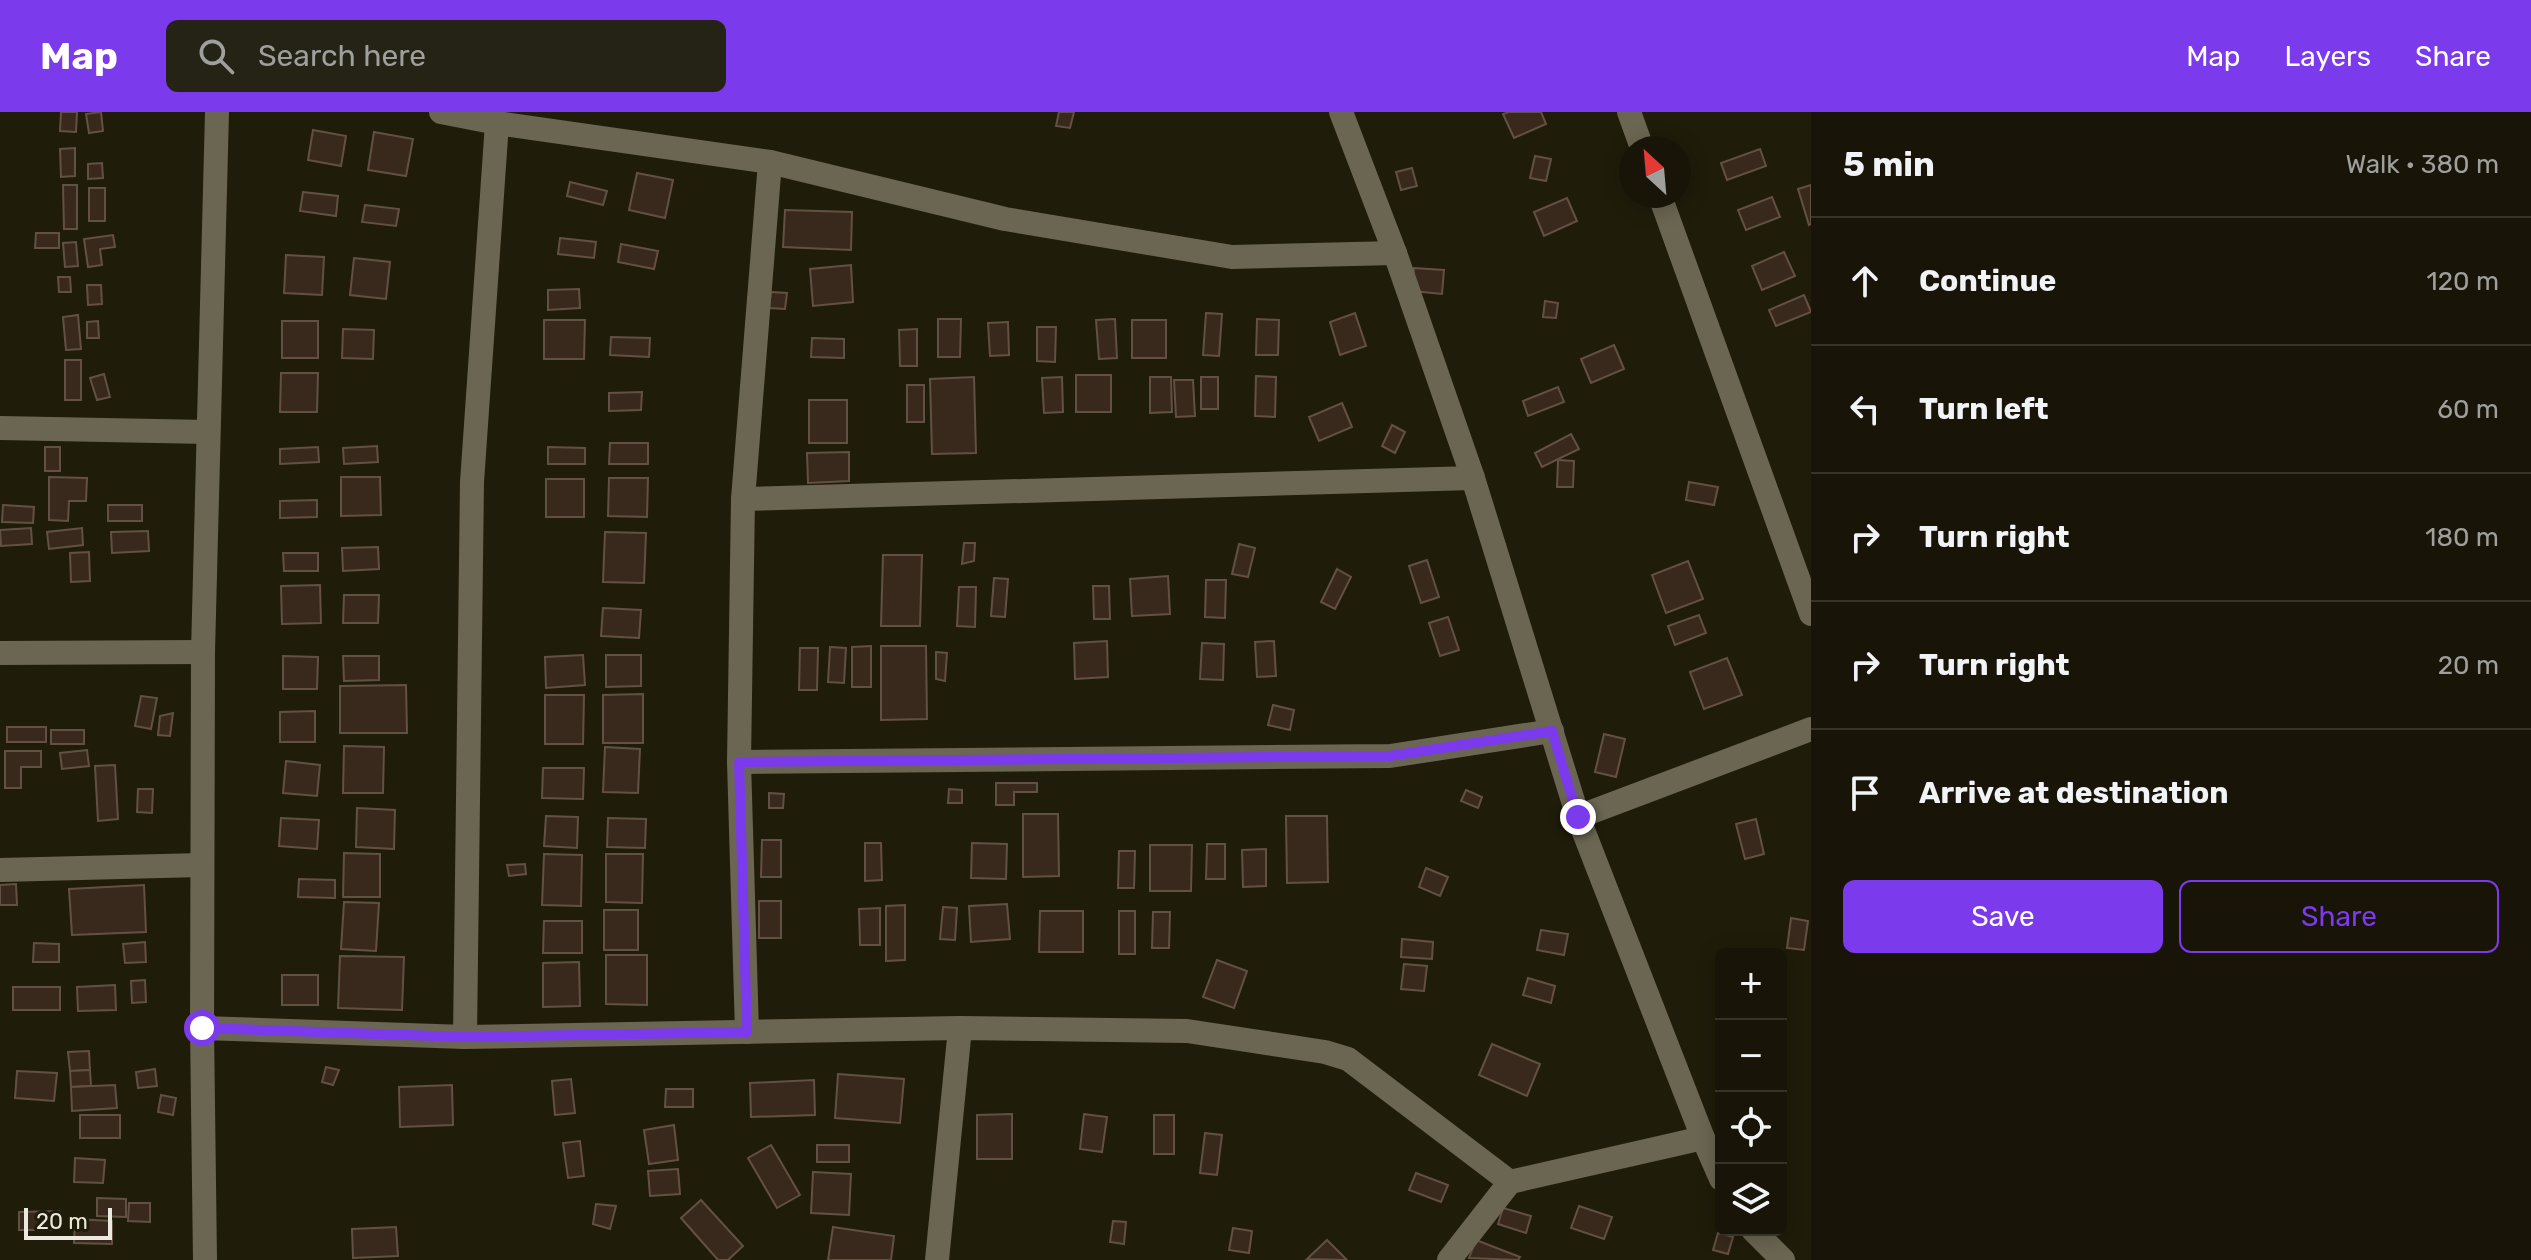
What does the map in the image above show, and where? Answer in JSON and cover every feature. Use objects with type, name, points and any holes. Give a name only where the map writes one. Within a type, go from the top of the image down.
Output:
[{"type":"street","points":[[205,1260],[203,652],[217,112]]},
{"type":"street","points":[[441,112],[497,123],[770,162],[1005,219],[1232,257],[1395,253]]},
{"type":"street","points":[[1341,112],[1395,253],[1473,478],[1578,817],[1715,1165]]},
{"type":"street","points":[[1629,112],[1638,136]]},
{"type":"street","points":[[465,1037],[472,482],[497,123]]},
{"type":"street","points":[[747,1032],[739,762],[743,499],[770,162]]},
{"type":"street","points":[[1664,208],[1811,614]]},
{"type":"street","points":[[0,428],[208,432]]},
{"type":"street","points":[[743,499],[1473,478]]},
{"type":"street","points":[[0,653],[203,652]]},
{"type":"street","points":[[1578,817],[1811,729]]},
{"type":"street","points":[[739,762],[1390,756],[1552,731]]},
{"type":"street","points":[[0,870],[202,865]]},
{"type":"street","points":[[202,1028],[465,1037],[960,1028],[1187,1031],[1325,1052],[1348,1059],[1510,1182]]},
{"type":"street","points":[[937,1260],[960,1028]]},
{"type":"street","points":[[1449,1260],[1510,1182],[1703,1138]]},
{"type":"street","points":[[1759,1236],[1783,1260]]},
{"type":"building","points":[[61,112],[77,112],[76,132],[60,131]]},
{"type":"building","points":[[101,112],[103,131],[89,133],[86,114]]},
{"type":"building","points":[[1059,112],[1074,112],[1070,128],[1056,126]]},
{"type":"building","points":[[1541,112],[1546,124],[1514,138],[1503,114]]},
{"type":"building","points":[[313,130],[346,136],[341,166],[308,160]]},
{"type":"building","points":[[374,132],[413,139],[406,176],[368,170]]},
{"type":"building","points":[[75,148],[75,176],[61,177],[60,149]]},
{"type":"building","points":[[1760,149],[1766,166],[1727,180],[1721,163]]},
{"type":"building","points":[[1535,156],[1551,159],[1546,181],[1530,178]]},
{"type":"building","points":[[102,163],[103,178],[88,179],[88,164]]},
{"type":"building","points":[[1412,168],[1417,186],[1401,190],[1396,172]]},
{"type":"building","points":[[637,173],[673,180],[665,218],[629,210]]},
{"type":"building","points":[[570,182],[607,191],[603,205],[567,196]]},
{"type":"building","points":[[63,185],[77,185],[77,229],[64,229]]},
{"type":"building","points":[[1811,185],[1811,224],[1809,225],[1798,189]]},
{"type":"building","points":[[89,188],[105,188],[105,221],[89,221]]},
{"type":"building","points":[[303,192],[338,196],[336,216],[300,211]]},
{"type":"building","points":[[1772,197],[1780,217],[1746,230],[1738,210]]},
{"type":"building","points":[[1567,198],[1577,221],[1544,236],[1534,212]]},
{"type":"building","points":[[365,205],[399,209],[396,226],[362,222]]},
{"type":"building","points":[[785,210],[852,212],[851,250],[783,247]]},
{"type":"building","points":[[36,233],[59,233],[59,248],[35,248]]},
{"type":"building","points":[[113,235],[115,247],[100,249],[102,265],[88,267],[84,239]]},
{"type":"building","points":[[560,238],[596,242],[594,258],[558,254]]},
{"type":"building","points":[[76,242],[78,266],[65,267],[63,243]]},
{"type":"building","points":[[621,244],[658,251],[654,269],[618,262]]},
{"type":"building","points":[[1784,252],[1795,276],[1762,290],[1752,266]]},
{"type":"building","points":[[286,255],[324,257],[322,295],[284,293]]},
{"type":"building","points":[[354,258],[390,262],[386,299],[350,295]]},
{"type":"building","points":[[851,265],[853,302],[813,306],[810,269]]},
{"type":"building","points":[[1414,268],[1444,270],[1442,294],[1412,291]]},
{"type":"building","points":[[58,277],[70,277],[71,292],[59,292]]},
{"type":"building","points":[[87,285],[101,285],[102,304],[88,305]]},
{"type":"building","points":[[579,289],[580,308],[548,310],[548,290]]},
{"type":"building","points":[[771,292],[787,293],[785,309],[769,308]]},
{"type":"building","points":[[1804,295],[1811,312],[1776,326],[1769,310]]},
{"type":"building","points":[[1545,301],[1558,303],[1556,318],[1543,317]]},
{"type":"building","points":[[1206,313],[1222,314],[1219,356],[1203,355]]},
{"type":"building","points":[[1355,313],[1366,346],[1340,355],[1330,322]]},
{"type":"building","points":[[78,315],[81,349],[66,350],[63,317]]},
{"type":"building","points":[[938,319],[961,319],[960,357],[938,357]]},
{"type":"building","points":[[1115,319],[1117,358],[1099,359],[1096,320]]},
{"type":"building","points":[[1257,319],[1279,320],[1278,355],[1256,355]]},
{"type":"building","points":[[544,320],[585,320],[584,359],[544,359]]},
{"type":"building","points":[[1132,320],[1166,320],[1166,358],[1132,358]]},
{"type":"building","points":[[98,321],[99,338],[87,338],[87,322]]},
{"type":"building","points":[[282,321],[318,321],[318,358],[282,358]]},
{"type":"building","points":[[1008,322],[1009,355],[990,356],[988,323]]},
{"type":"building","points":[[1037,327],[1056,327],[1055,362],[1037,361]]},
{"type":"building","points":[[343,329],[374,330],[373,359],[342,358]]},
{"type":"building","points":[[917,329],[917,366],[900,366],[899,330]]},
{"type":"building","points":[[611,337],[650,338],[649,357],[610,355]]},
{"type":"building","points":[[812,338],[844,339],[844,358],[811,357]]},
{"type":"building","points":[[1614,345],[1624,369],[1591,383],[1581,359]]},
{"type":"building","points":[[65,360],[81,360],[81,400],[65,400]]},
{"type":"building","points":[[281,373],[318,373],[317,412],[280,412]]},
{"type":"building","points":[[104,374],[110,397],[97,400],[90,378]]},
{"type":"building","points":[[1076,375],[1111,375],[1111,412],[1076,412]]},
{"type":"building","points":[[1256,376],[1276,377],[1275,417],[1255,416]]},
{"type":"building","points":[[974,377],[976,453],[932,454],[930,379]]},
{"type":"building","points":[[1062,377],[1063,412],[1044,413],[1042,378]]},
{"type":"building","points":[[1150,377],[1171,377],[1172,412],[1150,413]]},
{"type":"building","points":[[1201,377],[1218,377],[1218,409],[1201,409]]},
{"type":"building","points":[[1174,380],[1193,380],[1195,416],[1176,417]]},
{"type":"building","points":[[907,385],[924,385],[924,422],[907,422]]},
{"type":"building","points":[[1558,387],[1564,402],[1528,416],[1523,401]]},
{"type":"building","points":[[642,392],[641,410],[609,411],[609,393]]},
{"type":"building","points":[[809,400],[847,400],[847,443],[809,443]]},
{"type":"building","points":[[1342,403],[1352,427],[1319,441],[1309,417]]},
{"type":"building","points":[[1392,425],[1405,432],[1395,453],[1382,446]]},
{"type":"building","points":[[1571,434],[1579,449],[1542,467],[1535,453]]},
{"type":"building","points":[[610,443],[648,443],[648,464],[609,464]]},
{"type":"building","points":[[377,446],[378,462],[344,464],[343,448]]},
{"type":"building","points":[[45,447],[60,447],[60,471],[45,471]]},
{"type":"building","points":[[318,447],[319,462],[280,464],[280,449]]},
{"type":"building","points":[[548,447],[585,448],[585,464],[548,464]]},
{"type":"building","points":[[849,452],[849,481],[808,483],[807,453]]},
{"type":"building","points":[[1558,460],[1574,461],[1573,487],[1557,487]]},
{"type":"building","points":[[49,477],[87,478],[86,501],[69,501],[68,521],[49,520]]},
{"type":"building","points":[[341,477],[380,477],[381,515],[341,516]]},
{"type":"building","points":[[609,478],[648,478],[647,517],[608,516]]},
{"type":"building","points":[[546,479],[584,479],[584,517],[546,517]]},
{"type":"building","points":[[1689,482],[1718,487],[1714,505],[1686,500]]},
{"type":"building","points":[[317,500],[317,517],[280,518],[280,501]]},
{"type":"building","points":[[3,505],[34,507],[33,523],[2,522]]},
{"type":"building","points":[[108,505],[142,505],[142,521],[108,521]]},
{"type":"building","points":[[31,528],[32,544],[1,546],[0,530]]},
{"type":"building","points":[[82,528],[83,545],[49,549],[47,532]]},
{"type":"building","points":[[148,531],[149,551],[112,553],[111,532]]},
{"type":"building","points":[[605,532],[646,533],[644,583],[603,582]]},
{"type":"building","points":[[964,543],[975,543],[974,561],[962,564]]},
{"type":"building","points":[[1239,544],[1255,548],[1248,577],[1232,574]]},
{"type":"building","points":[[378,547],[379,569],[343,571],[342,548]]},
{"type":"building","points":[[89,552],[90,581],[71,582],[70,553]]},
{"type":"building","points":[[283,553],[318,553],[318,571],[284,571]]},
{"type":"building","points":[[883,555],[922,555],[920,626],[881,626]]},
{"type":"building","points":[[1427,560],[1439,597],[1421,603],[1409,566]]},
{"type":"building","points":[[1688,561],[1703,599],[1666,613],[1652,575]]},
{"type":"building","points":[[1337,569],[1351,577],[1335,609],[1321,602]]},
{"type":"building","points":[[1168,576],[1170,614],[1132,616],[1130,579]]},
{"type":"building","points":[[994,578],[1008,579],[1005,617],[991,616]]},
{"type":"building","points":[[1206,580],[1226,580],[1225,618],[1205,617]]},
{"type":"building","points":[[320,585],[321,623],[282,624],[281,586]]},
{"type":"building","points":[[1093,586],[1109,586],[1110,619],[1094,619]]},
{"type":"building","points":[[959,587],[976,587],[975,627],[957,626]]},
{"type":"building","points":[[344,595],[379,595],[378,623],[343,623]]},
{"type":"building","points":[[603,608],[641,610],[639,638],[601,636]]},
{"type":"building","points":[[1699,615],[1706,633],[1675,645],[1668,626]]},
{"type":"building","points":[[1448,617],[1459,650],[1440,656],[1429,623]]},
{"type":"building","points":[[1107,641],[1108,677],[1075,679],[1074,643]]},
{"type":"building","points":[[1274,641],[1276,676],[1257,677],[1255,642]]},
{"type":"building","points":[[1202,643],[1224,644],[1223,680],[1200,679]]},
{"type":"building","points":[[871,646],[871,687],[852,687],[852,647]]},
{"type":"building","points":[[881,646],[926,646],[927,719],[881,720]]},
{"type":"building","points":[[830,647],[846,648],[844,683],[828,682]]},
{"type":"building","points":[[800,648],[818,648],[817,690],[799,690]]},
{"type":"building","points":[[936,652],[947,653],[945,681],[936,679]]},
{"type":"building","points":[[583,655],[585,685],[546,688],[545,657]]},
{"type":"building","points":[[606,655],[641,655],[641,686],[606,687]]},
{"type":"building","points":[[283,656],[318,657],[317,689],[283,689]]},
{"type":"building","points":[[343,656],[379,656],[379,680],[344,681]]},
{"type":"building","points":[[1727,658],[1742,695],[1704,709],[1690,672]]},
{"type":"building","points":[[406,685],[407,733],[340,733],[340,686]]},
{"type":"building","points":[[643,694],[643,743],[603,743],[603,695]]},
{"type":"building","points":[[545,695],[584,695],[583,744],[545,744]]},
{"type":"building","points":[[141,696],[157,698],[151,729],[135,726]]},
{"type":"building","points":[[1273,705],[1294,710],[1290,730],[1268,725]]},
{"type":"building","points":[[315,711],[315,742],[280,742],[280,712]]},
{"type":"building","points":[[173,713],[170,736],[158,735],[160,716]]},
{"type":"building","points":[[7,727],[46,727],[46,742],[7,742]]},
{"type":"building","points":[[51,730],[84,730],[84,744],[51,744]]},
{"type":"building","points":[[1604,734],[1625,739],[1616,777],[1595,772]]},
{"type":"building","points":[[344,746],[384,747],[383,793],[343,793]]},
{"type":"building","points":[[605,747],[640,749],[638,793],[603,792]]},
{"type":"building","points":[[87,750],[89,766],[62,769],[60,753]]},
{"type":"building","points":[[5,751],[41,751],[41,767],[21,767],[21,788],[5,788]]},
{"type":"building","points":[[286,761],[320,765],[317,796],[283,793]]},
{"type":"building","points":[[115,765],[118,819],[98,821],[95,766]]},
{"type":"building","points":[[543,768],[584,768],[583,799],[542,798]]},
{"type":"building","points":[[996,783],[1037,783],[1037,792],[1014,792],[1014,805],[996,805]]},
{"type":"building","points":[[138,789],[153,789],[152,813],[137,812]]},
{"type":"building","points":[[949,789],[962,790],[962,803],[948,803]]},
{"type":"building","points":[[1466,790],[1482,797],[1478,808],[1461,801]]},
{"type":"building","points":[[769,793],[784,794],[783,808],[769,808]]},
{"type":"building","points":[[357,808],[395,810],[394,849],[356,847]]},
{"type":"building","points":[[1023,814],[1058,814],[1059,876],[1023,877]]},
{"type":"building","points":[[546,816],[578,817],[577,848],[544,846]]},
{"type":"building","points":[[1286,816],[1327,816],[1328,882],[1287,883]]},
{"type":"building","points":[[281,818],[319,820],[317,849],[279,846]]},
{"type":"building","points":[[608,818],[646,819],[645,848],[607,847]]},
{"type":"building","points":[[1756,819],[1764,854],[1745,859],[1736,824]]},
{"type":"building","points":[[762,840],[781,840],[781,877],[761,877]]},
{"type":"building","points":[[865,843],[881,843],[882,880],[865,881]]},
{"type":"building","points":[[972,843],[1007,844],[1006,879],[971,878]]},
{"type":"building","points":[[1207,844],[1225,844],[1225,879],[1206,879]]},
{"type":"building","points":[[1150,845],[1192,845],[1191,891],[1150,891]]},
{"type":"building","points":[[1266,849],[1266,886],[1243,887],[1242,850]]},
{"type":"building","points":[[1119,851],[1135,851],[1134,888],[1118,888]]},
{"type":"building","points":[[344,853],[380,854],[380,897],[343,897]]},
{"type":"building","points":[[544,854],[582,855],[581,906],[542,905]]},
{"type":"building","points":[[606,854],[643,854],[642,903],[606,902]]},
{"type":"building","points":[[525,864],[526,874],[509,876],[507,865]]},
{"type":"building","points":[[1426,868],[1448,877],[1440,896],[1419,887]]},
{"type":"building","points":[[299,879],[335,880],[335,898],[298,897]]},
{"type":"building","points":[[16,884],[17,905],[0,905],[0,885]]},
{"type":"building","points":[[144,885],[146,932],[72,935],[69,889]]},
{"type":"building","points":[[759,901],[781,901],[781,938],[759,938]]},
{"type":"building","points":[[344,902],[379,903],[376,951],[341,949]]},
{"type":"building","points":[[1007,904],[1010,939],[971,942],[969,906]]},
{"type":"building","points":[[905,905],[905,960],[886,961],[886,906]]},
{"type":"building","points":[[943,907],[957,908],[955,940],[940,939]]},
{"type":"building","points":[[880,908],[880,945],[860,945],[859,909]]},
{"type":"building","points":[[604,910],[638,910],[638,950],[604,950]]},
{"type":"building","points":[[1040,911],[1083,911],[1083,952],[1039,952]]},
{"type":"building","points":[[1119,911],[1135,911],[1135,954],[1119,954]]},
{"type":"building","points":[[1153,912],[1170,912],[1169,948],[1152,948]]},
{"type":"building","points":[[1791,918],[1808,921],[1804,950],[1787,948]]},
{"type":"building","points":[[544,921],[582,921],[582,953],[543,953]]},
{"type":"building","points":[[1541,930],[1568,934],[1564,955],[1537,950]]},
{"type":"building","points":[[1402,939],[1433,942],[1432,959],[1401,957]]},
{"type":"building","points":[[145,942],[146,962],[125,963],[123,944]]},
{"type":"building","points":[[34,943],[59,944],[59,962],[33,962]]},
{"type":"building","points":[[606,955],[647,955],[647,1005],[606,1004]]},
{"type":"building","points":[[340,956],[404,957],[402,1010],[338,1008]]},
{"type":"building","points":[[1217,960],[1247,971],[1234,1008],[1203,997]]},
{"type":"building","points":[[579,962],[580,1006],[543,1007],[543,963]]},
{"type":"building","points":[[1404,964],[1427,966],[1424,991],[1401,989]]},
{"type":"building","points":[[282,975],[318,975],[318,1005],[282,1005]]},
{"type":"building","points":[[1528,978],[1555,986],[1551,1003],[1523,995]]},
{"type":"building","points":[[145,980],[146,1002],[132,1003],[131,981]]},
{"type":"building","points":[[115,985],[116,1010],[78,1011],[77,987]]},
{"type":"building","points":[[13,987],[60,987],[60,1010],[13,1010]]},
{"type":"building","points":[[1492,1044],[1540,1064],[1527,1096],[1479,1075]]},
{"type":"building","points":[[89,1051],[90,1070],[70,1071],[68,1052]]},
{"type":"building","points":[[326,1067],[339,1070],[333,1085],[322,1082]]},
{"type":"building","points":[[155,1069],[157,1086],[138,1088],[136,1072]]},
{"type":"building","points":[[90,1070],[91,1086],[71,1087],[70,1071]]},
{"type":"building","points":[[17,1071],[57,1073],[54,1101],[15,1098]]},
{"type":"building","points":[[838,1074],[904,1079],[900,1123],[835,1118]]},
{"type":"building","points":[[571,1079],[575,1113],[555,1115],[552,1081]]},
{"type":"building","points":[[814,1080],[815,1115],[751,1117],[750,1083]]},
{"type":"building","points":[[115,1085],[117,1108],[72,1111],[71,1087]]},
{"type":"building","points":[[452,1085],[453,1125],[400,1127],[399,1087]]},
{"type":"building","points":[[666,1089],[693,1089],[693,1107],[665,1107]]},
{"type":"building","points":[[161,1095],[176,1098],[173,1115],[158,1112]]},
{"type":"building","points":[[1012,1114],[1012,1159],[977,1159],[977,1115]]},
{"type":"building","points":[[1084,1114],[1107,1117],[1102,1152],[1080,1149]]},
{"type":"building","points":[[80,1115],[120,1115],[120,1138],[80,1138]]},
{"type":"building","points":[[1154,1115],[1174,1115],[1174,1154],[1154,1154]]},
{"type":"building","points":[[674,1125],[678,1160],[649,1164],[644,1130]]},
{"type":"building","points":[[1205,1133],[1222,1135],[1217,1175],[1200,1173]]},
{"type":"building","points":[[580,1141],[584,1176],[568,1178],[563,1143]]},
{"type":"building","points":[[771,1145],[800,1195],[777,1208],[748,1158]]},
{"type":"building","points":[[817,1145],[849,1145],[849,1162],[817,1162]]},
{"type":"building","points":[[75,1158],[105,1160],[103,1183],[74,1182]]},
{"type":"building","points":[[678,1169],[680,1194],[650,1196],[648,1171]]},
{"type":"building","points":[[813,1172],[851,1174],[849,1215],[811,1213]]},
{"type":"building","points":[[1416,1173],[1448,1185],[1441,1202],[1409,1190]]},
{"type":"building","points":[[97,1198],[126,1199],[126,1217],[97,1216]]},
{"type":"building","points":[[701,1200],[743,1246],[728,1260],[718,1260],[681,1218]]},
{"type":"building","points":[[129,1203],[150,1203],[150,1222],[128,1221]]},
{"type":"building","points":[[596,1204],[616,1206],[610,1229],[593,1224]]},
{"type":"building","points":[[1579,1206],[1612,1217],[1604,1239],[1571,1228]]},
{"type":"building","points":[[1503,1208],[1531,1216],[1526,1233],[1498,1224]]},
{"type":"building","points":[[59,1211],[59,1230],[19,1230],[19,1212]]},
{"type":"building","points":[[75,1219],[112,1221],[112,1244],[74,1243]]},
{"type":"building","points":[[1113,1221],[1126,1222],[1124,1244],[1110,1242]]},
{"type":"building","points":[[396,1227],[398,1256],[353,1258],[352,1229]]},
{"type":"building","points":[[833,1227],[894,1236],[891,1260],[828,1260]]},
{"type":"building","points":[[1233,1228],[1252,1231],[1249,1253],[1229,1250]]},
{"type":"building","points":[[1717,1236],[1733,1237],[1728,1254],[1713,1250]]},
{"type":"building","points":[[1327,1240],[1347,1260],[1307,1259]]},
{"type":"building","points":[[1476,1240],[1520,1257],[1518,1260],[1469,1258]]},
{"type":"route","points":[[202,1028],[465,1037],[747,1032],[739,762],[1390,756],[1552,731],[1578,817]]}]
